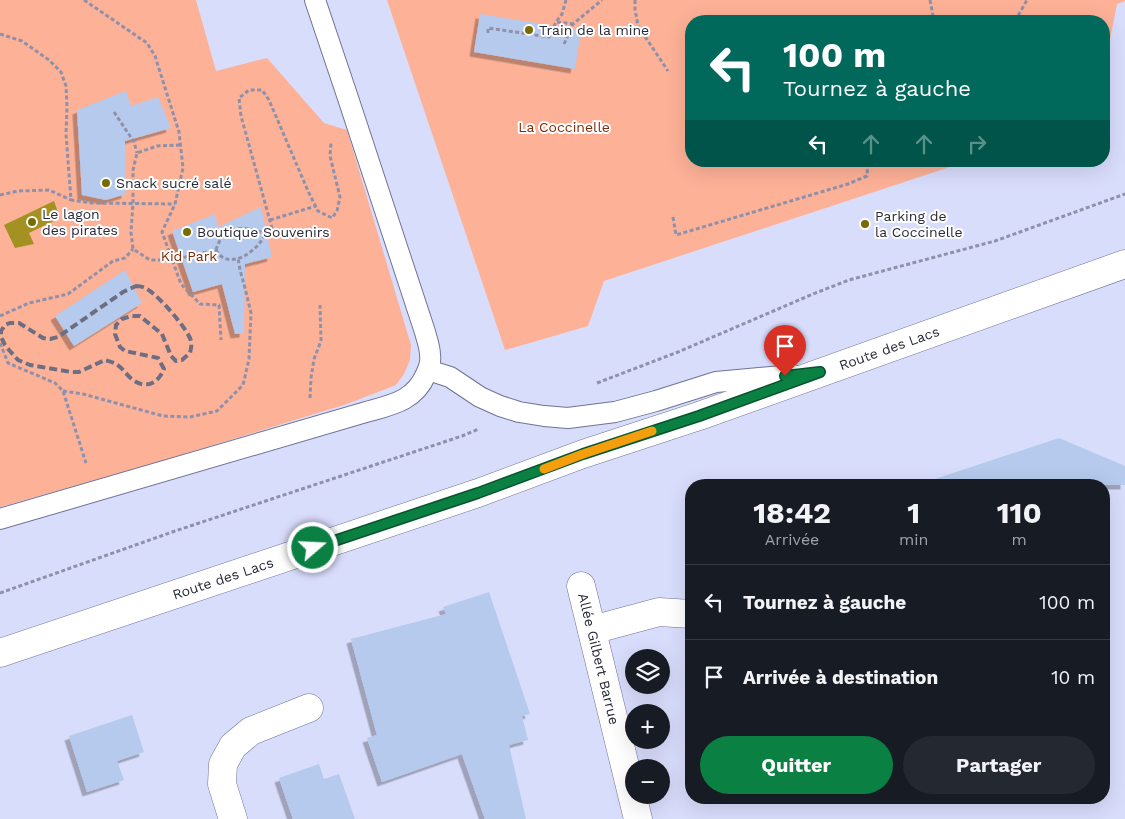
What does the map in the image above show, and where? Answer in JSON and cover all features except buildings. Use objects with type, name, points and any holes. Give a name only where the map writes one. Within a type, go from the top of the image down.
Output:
[{"type":"main road","name":"Route des Lacs","points":[[0,653],[478,493],[583,454],[699,416],[1125,264]]},
{"type":"main road","name":"Allée Gilbert Barrue","points":[[581,586],[638,819]]},
{"type":"main road","points":[[592,630],[659,612],[685,614]]},
{"type":"main road","points":[[233,819],[222,784],[223,764],[233,746],[251,731],[309,708]]},
{"type":"lane","points":[[0,519],[397,403],[412,395],[420,387],[431,358],[425,332],[315,0]]},
{"type":"lane","points":[[428,370],[450,377],[480,397],[500,406],[519,412],[568,418],[615,412],[716,382],[820,372]]},
{"type":"path","points":[[84,0],[147,42],[155,56],[179,132],[183,168],[175,204],[162,232],[181,284],[200,304],[219,305],[221,340]]},
{"type":"path","points":[[488,33],[488,28],[549,37],[562,14],[566,0]]},
{"type":"path","points":[[564,44],[573,24],[602,0]]},
{"type":"path","points":[[635,0],[638,26],[668,71]]},
{"type":"path","points":[[930,0],[933,15]]},
{"type":"path","points":[[1018,15],[1027,0]]},
{"type":"path","points":[[556,22],[573,24]]},
{"type":"path","points":[[0,34],[22,41],[50,60],[61,72],[66,86],[66,134],[71,200]]},
{"type":"path","points":[[216,250],[218,241],[224,234],[234,230],[242,228],[265,234],[273,232],[241,116],[239,98],[249,90],[262,90],[269,100],[318,211],[332,218],[337,211],[340,197],[330,156],[331,142]]},
{"type":"path","points":[[114,112],[134,142],[137,153],[132,170],[133,204],[131,232],[133,250]]},
{"type":"path","points":[[137,153],[157,146],[180,145]]},
{"type":"path","points":[[673,217],[676,235],[848,184],[867,176],[868,167]]},
{"type":"path","points":[[0,195],[18,191],[49,190],[71,200],[92,203],[175,204]]},
{"type":"path","points":[[270,220],[316,206]]},
{"type":"path","points":[[216,250],[223,258],[230,260],[238,258],[247,255],[258,245],[265,234]]},
{"type":"path","points":[[133,250],[150,260],[172,260],[216,250]]},
{"type":"path","points":[[0,316],[29,303],[68,294],[113,261],[125,258],[133,250]]},
{"type":"path","points":[[63,391],[83,394],[163,416],[190,417],[216,411],[243,385],[249,360],[251,313],[238,258]]},
{"type":"path","points":[[310,404],[314,358],[321,341],[320,305]]},
{"type":"path","points":[[0,343],[8,363],[55,383],[63,391],[89,468]]},
{"type":"green space","name":"Kid Park","points":[[0,0],[196,0],[216,71],[267,58],[324,123],[347,130],[411,345],[410,360],[404,374],[396,385],[347,404],[148,465],[0,507]]},
{"type":"green space","name":"La Coccinelle","points":[[387,0],[1125,0],[1117,4],[1110,40],[1110,15],[685,15],[685,167],[950,167],[604,281],[588,326],[505,350]]},
{"type":"shaded area","name":"Le lagon des pirates","points":[[54,201],[60,218],[29,233],[34,244],[15,248],[4,225]]},
{"type":"railway","points":[[136,286],[152,292],[165,305],[179,321],[189,336],[191,343],[190,353],[182,360],[176,361],[171,356],[162,334],[140,316],[122,319],[116,325],[115,334],[120,347],[125,351],[158,358],[164,369],[159,378],[152,383],[138,383],[118,366],[105,360],[79,372],[30,365],[18,360],[5,345],[1,337],[1,331],[5,325],[10,323],[19,323],[43,338],[58,337],[123,292],[136,286]]},
{"type":"slow traffic","points":[[544,469],[652,431]]},
{"type":"place","name":"Train de la mine","points":[[529,30]]},
{"type":"place","name":"Snack sucré salé","points":[[106,183]]},
{"type":"place","name":"Le lagon des pirates","points":[[32,222]]},
{"type":"place","name":"Parking de la Coccinelle","points":[[865,224]]},
{"type":"place","name":"Boutique Souvenirs","points":[[187,232]]},
{"type":"route","points":[[313,548],[478,493],[583,454],[699,416],[820,372],[785,376]]}]
